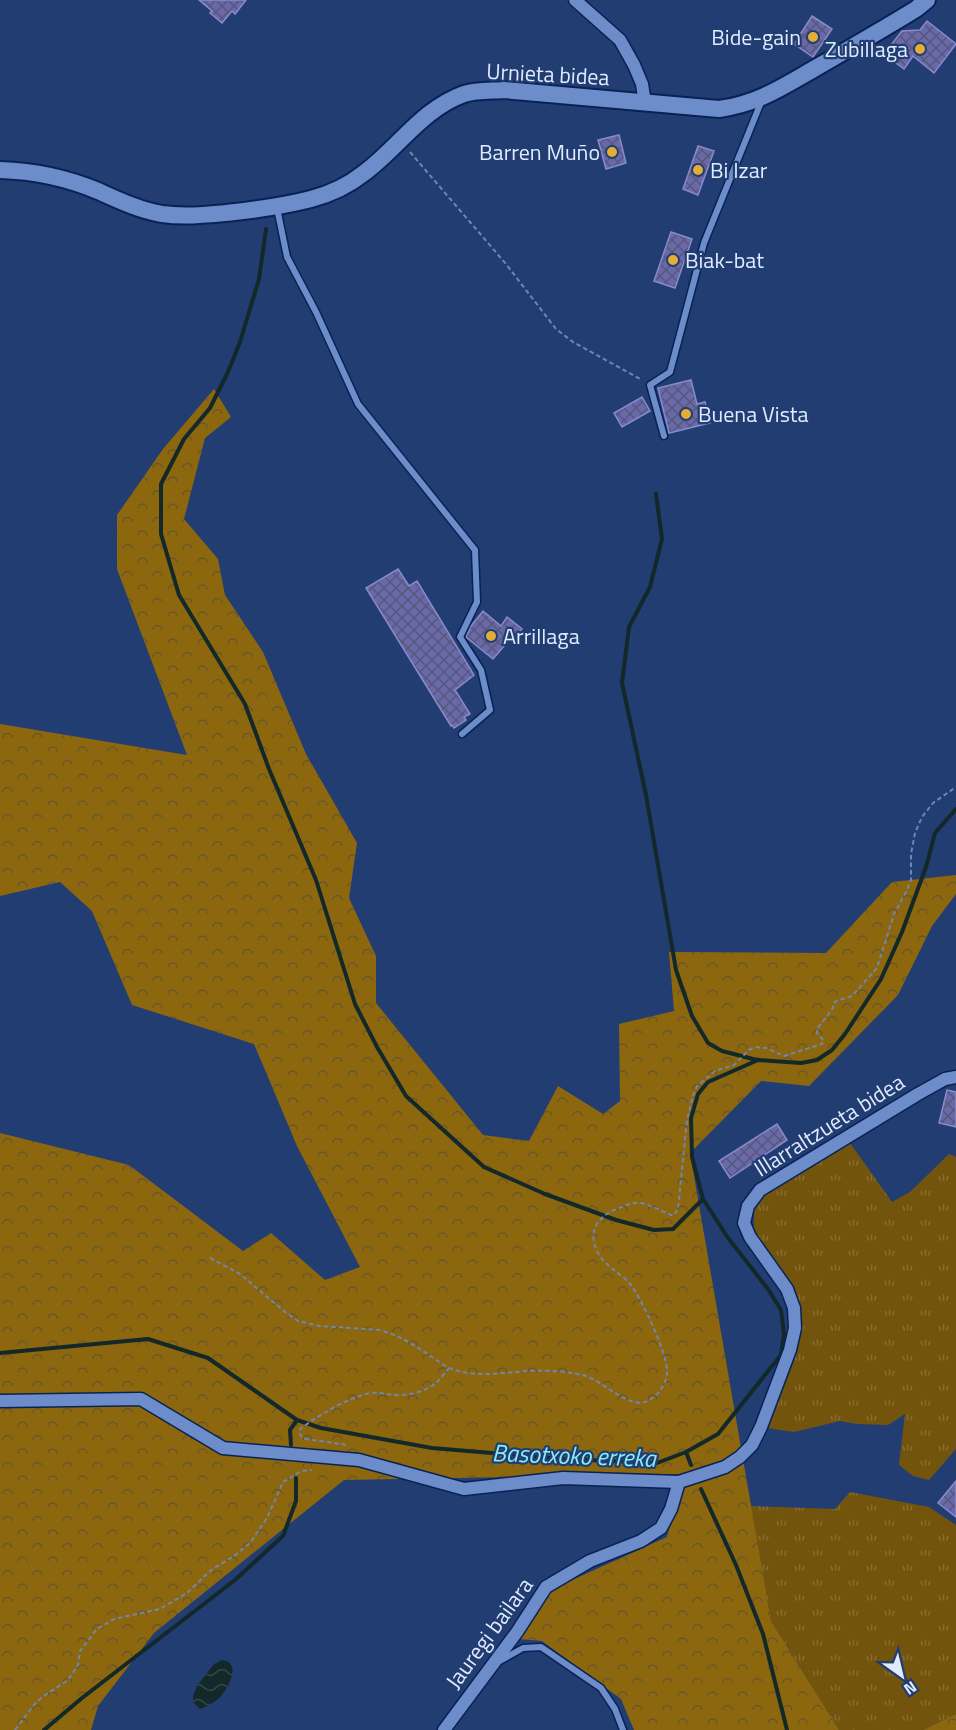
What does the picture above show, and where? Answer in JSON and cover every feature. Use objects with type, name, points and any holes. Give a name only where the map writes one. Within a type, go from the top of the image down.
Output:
[{"type":"street","points":[[575,0],[620,40],[642,84],[645,103]]},
{"type":"street","name":"Urnieta bidea","points":[[0,170],[63,178],[120,201],[162,214],[189,216],[276,206],[312,199],[352,182],[366,172],[432,111],[465,94],[504,90],[719,109],[740,106],[763,97],[874,34],[927,0]]},
{"type":"street","name":"Illarraltzueta bidea","points":[[679,1482],[725,1467],[752,1445],[790,1350],[795,1328],[794,1308],[787,1289],[750,1237],[744,1223],[748,1206],[760,1190],[918,1094],[945,1079],[956,1077]]},
{"type":"street","points":[[0,1401],[141,1399],[223,1448],[359,1460],[465,1489],[562,1478],[679,1482]]},
{"type":"street","name":"Jauregi bailara","points":[[444,1730],[517,1632],[546,1587],[591,1561],[641,1541],[660,1528],[671,1509],[679,1482]]},
{"type":"lane","points":[[664,436],[650,385],[670,372],[704,243],[763,97]]},
{"type":"lane","points":[[276,206],[287,257],[316,312],[358,404],[475,549],[477,602],[460,637],[482,670],[490,710],[462,734]]},
{"type":"lane","points":[[492,1665],[523,1648],[541,1647],[601,1688],[615,1709],[623,1730]]},
{"type":"path","points":[[400,140],[506,264],[556,329],[573,342],[650,385]]},
{"type":"path","points":[[210,1258],[240,1274],[298,1321],[320,1326],[387,1332],[409,1342],[449,1368],[466,1373],[531,1371],[584,1375],[595,1379],[630,1402],[638,1404],[651,1399],[665,1382],[667,1374],[665,1355],[639,1298],[630,1284],[598,1253],[594,1233],[596,1224],[608,1212],[639,1203],[674,1215],[678,1209],[681,1188],[687,1120],[693,1096],[702,1080],[721,1068],[734,1065],[755,1047],[766,1048],[784,1056],[822,1044],[824,1041],[817,1029],[833,1008],[833,1004],[852,996],[877,968],[894,914],[909,886],[915,833],[922,817],[933,803],[956,787]]},
{"type":"path","points":[[302,1437],[300,1429],[350,1399],[381,1392],[407,1395],[432,1385],[449,1368]]},
{"type":"path","points":[[15,1730],[41,1698],[68,1680],[78,1665],[80,1651],[97,1629],[114,1619],[160,1609],[187,1593],[211,1569],[234,1556],[250,1543],[267,1518],[283,1482],[301,1471],[317,1469]]},
{"type":"green space","points":[[214,389],[231,417],[205,438],[184,519],[218,559],[225,595],[263,652],[306,754],[357,843],[349,898],[376,956],[376,1003],[483,1135],[529,1141],[558,1086],[603,1114],[620,1101],[619,1024],[674,1011],[669,952],[826,953],[892,882],[956,875],[956,894],[932,926],[898,995],[809,1086],[761,1081],[690,1153],[771,1621],[839,1730],[634,1730],[621,1699],[542,1641],[519,1639],[550,1590],[667,1537],[684,1474],[344,1480],[154,1633],[98,1706],[91,1730],[0,1730],[0,1133],[129,1165],[243,1251],[271,1233],[325,1280],[360,1267],[297,1146],[254,1044],[132,1005],[92,911],[60,882],[0,896],[0,724],[187,755],[117,569],[117,515],[163,449]]},
{"type":"green space","points":[[850,1143],[892,1202],[910,1192],[949,1154],[956,1157],[956,1449],[929,1480],[913,1476],[899,1465],[905,1414],[888,1425],[840,1421],[794,1432],[761,1427],[790,1350],[794,1308],[754,1228],[754,1212],[759,1200],[767,1192]]},
{"type":"green space","points":[[850,1492],[929,1507],[956,1525],[956,1714],[923,1730],[839,1730],[771,1621],[750,1506],[835,1509]]},
{"type":"green space","points":[[956,1714],[956,1730],[923,1730]]},
{"type":"water","points":[[222,1660],[228,1662],[233,1670],[230,1681],[219,1698],[200,1709],[193,1702],[197,1686],[214,1664]]},
{"type":"building","points":[[199,0],[246,0],[235,14],[232,11],[222,23]]},
{"type":"building","name":"Bide-gain","points":[[812,16],[832,29],[813,57],[794,44]]},
{"type":"building","name":"Zubillaga","points":[[927,21],[956,44],[934,73],[913,56],[904,69],[884,54],[902,31],[920,30]]},
{"type":"building","name":"Barren Muño","points":[[619,135],[626,163],[606,169],[598,140]]},
{"type":"building","name":"Bi Izar","points":[[698,146],[714,151],[698,195],[683,189]]},
{"type":"building","name":"Biak-bat","points":[[671,232],[692,239],[675,288],[654,281]]},
{"type":"building","name":"Buena Vista","points":[[691,380],[697,404],[705,402],[710,423],[669,433],[658,388]]},
{"type":"building","points":[[642,397],[650,411],[622,427],[614,413]]},
{"type":"building","points":[[398,569],[409,586],[417,581],[474,675],[455,690],[470,714],[464,717],[466,720],[454,728],[366,588]]},
{"type":"building","name":"Arrillaga","points":[[483,611],[501,626],[507,617],[522,629],[514,640],[511,638],[493,659],[466,637],[471,626]]},
{"type":"building","points":[[947,1090],[956,1092],[956,1127],[939,1123]]},
{"type":"building","points":[[777,1124],[787,1140],[730,1178],[719,1161]]},
{"type":"building","points":[[956,1481],[956,1517],[938,1503]]},
{"type":"waterway","points":[[266,229],[259,279],[240,342],[228,372],[210,408],[184,439],[161,484],[161,534],[179,595],[245,704],[269,769],[316,880],[355,1004],[406,1096],[484,1167],[545,1194],[616,1220],[654,1230],[673,1229],[703,1199]]},
{"type":"waterway","points":[[656,494],[662,539],[650,587],[629,627],[622,683],[646,795],[676,970],[692,1016],[708,1043],[722,1051],[757,1060]]},
{"type":"waterway","name":"Basotxoko erreka","points":[[0,1353],[148,1339],[208,1358],[297,1420],[321,1428],[432,1448],[564,1459],[657,1463],[686,1452],[718,1434],[781,1355],[784,1334],[781,1310],[768,1289],[728,1238],[703,1199],[692,1157],[691,1118],[698,1094],[708,1082],[758,1060],[801,1063],[817,1060],[832,1050],[881,979],[902,932],[926,867],[935,833],[956,809]]},
{"type":"waterway","points":[[291,1445],[290,1430],[297,1420]]},
{"type":"waterway","points":[[686,1452],[691,1465]]},
{"type":"waterway","points":[[44,1730],[235,1580],[283,1536],[296,1501],[296,1478]]},
{"type":"waterway","points":[[701,1489],[736,1565],[763,1634],[787,1730]]},
{"type":"place","name":"Bide-gain","points":[[813,37]]},
{"type":"place","name":"Zubillaga","points":[[920,49]]},
{"type":"place","name":"Barren Muño","points":[[612,152]]},
{"type":"place","name":"Bi Izar","points":[[698,170]]},
{"type":"place","name":"Biak-bat","points":[[673,260]]},
{"type":"place","name":"Buena Vista","points":[[686,414]]},
{"type":"place","name":"Arrillaga","points":[[491,636]]}]
